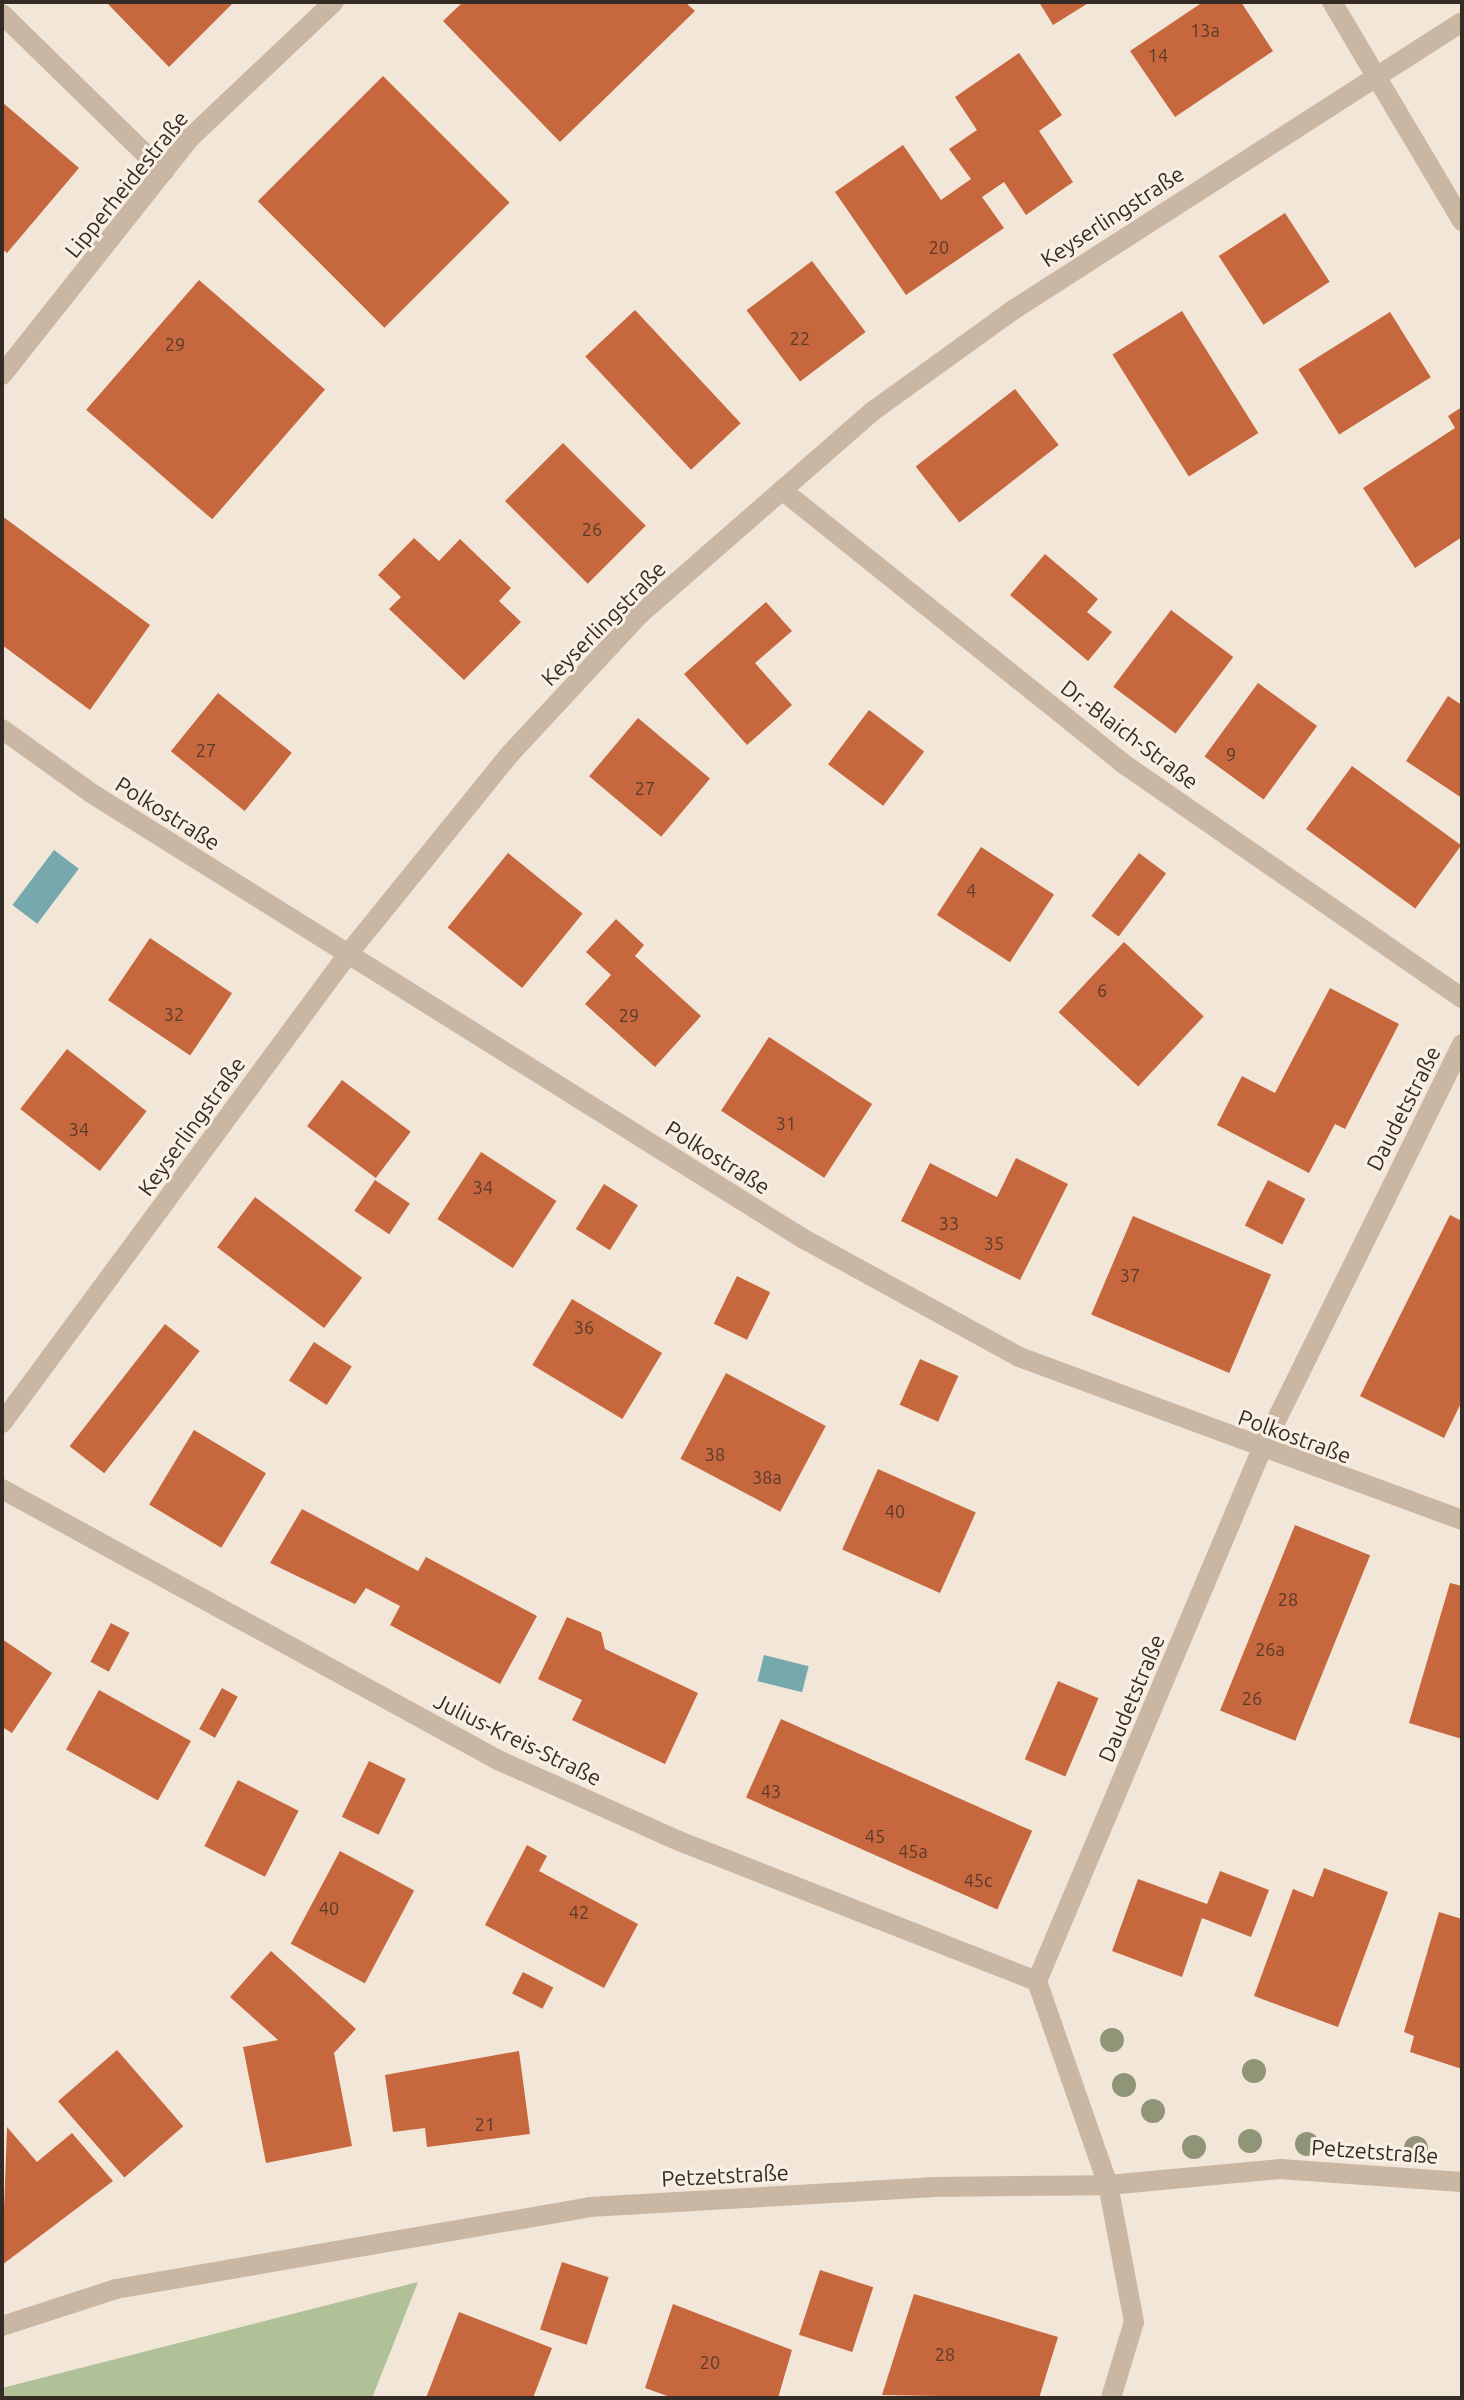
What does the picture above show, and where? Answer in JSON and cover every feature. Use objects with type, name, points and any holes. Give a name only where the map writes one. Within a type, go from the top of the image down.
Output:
[{"type":"street","name":"Lipperheidestraße","points":[[2,375],[164,172],[334,2]]},
{"type":"street","points":[[1332,2],[1379,73],[1462,221]]},
{"type":"street","points":[[2,14],[164,172]]},
{"type":"street","name":"Keyserlingstraße","points":[[2,1423],[348,954],[510,754],[639,615],[873,411],[1013,310],[1462,22]]},
{"type":"street","name":"Dr.-Blaich-Straße","points":[[782,490],[1121,762],[1462,998]]},
{"type":"street","name":"Polkostraße","points":[[2,729],[348,954],[802,1238],[1019,1357],[1261,1451],[1462,1520]]},
{"type":"street","name":"Daudetstraße","points":[[1037,1981],[1261,1451],[1462,1044]]},
{"type":"street","name":"Julius-Kreis-Straße","points":[[2,1489],[498,1760],[679,1841],[1037,1981]]},
{"type":"street","points":[[1037,1981],[1108,2185],[1134,2322],[1111,2398]]},
{"type":"street","name":"Petzetstraße","points":[[2,2326],[116,2289],[589,2207],[931,2187],[1108,2185],[1280,2169],[1462,2182]]},
{"type":"green space","points":[[418,2282],[372,2398],[2,2398],[2,2388]]},
{"type":"water","points":[[54,850],[79,869],[37,924],[12,905]]},
{"type":"water","points":[[764,1655],[809,1666],[802,1692],[757,1681]]},
{"type":"building","points":[[106,2],[234,2],[169,67]]},
{"type":"building","points":[[463,2],[685,2],[695,11],[560,142],[443,21]]},
{"type":"building","points":[[1039,2],[1090,2],[1053,25]]},
{"type":"building","points":[[1203,2],[1241,2],[1273,51],[1175,117],[1130,51]]},
{"type":"building","points":[[1019,53],[1062,115],[1039,131],[1073,182],[1026,215],[1004,182],[982,197],[1004,228],[906,295],[835,192],[903,145],[941,200],[971,179],[949,149],[977,130],[955,97]]},
{"type":"building","points":[[383,76],[510,203],[384,328],[258,201]]},
{"type":"building","points":[[2,102],[79,168],[7,253],[2,249]]},
{"type":"building","points":[[1285,213],[1330,282],[1263,325],[1219,256]]},
{"type":"building","points":[[812,261],[866,332],[800,381],[747,310]]},
{"type":"building","points":[[199,280],[325,390],[212,519],[86,410]]},
{"type":"building","points":[[635,310],[741,423],[691,470],[585,356]]},
{"type":"building","points":[[1182,311],[1258,433],[1189,477],[1112,354]]},
{"type":"building","points":[[1390,312],[1431,377],[1339,435],[1298,369]]},
{"type":"building","points":[[1015,389],[1059,445],[959,523],[916,467]]},
{"type":"building","points":[[1462,407],[1462,537],[1415,568],[1363,488],[1455,428],[1448,416]]},
{"type":"building","points":[[563,443],[646,526],[588,584],[505,501]]},
{"type":"building","points":[[2,516],[150,625],[90,710],[2,645]]},
{"type":"building","points":[[414,538],[439,561],[460,539],[511,588],[499,601],[521,622],[464,680],[389,609],[401,597],[378,575]]},
{"type":"building","points":[[1045,554],[1098,599],[1087,612],[1112,632],[1088,661],[1010,595]]},
{"type":"building","points":[[766,602],[792,631],[755,663],[792,705],[747,745],[684,674]]},
{"type":"building","points":[[1171,610],[1233,657],[1176,734],[1113,687]]},
{"type":"building","points":[[1258,683],[1317,726],[1264,800],[1205,757]]},
{"type":"building","points":[[218,693],[292,753],[245,811],[171,751]]},
{"type":"building","points":[[1448,696],[1462,705],[1462,798],[1406,761]]},
{"type":"building","points":[[869,710],[924,752],[883,806],[828,764]]},
{"type":"building","points":[[638,718],[710,778],[661,837],[589,776]]},
{"type":"building","points":[[1352,766],[1461,845],[1415,908],[1306,829]]},
{"type":"building","points":[[981,847],[1054,894],[1010,962],[937,915]]},
{"type":"building","points":[[508,853],[583,913],[522,988],[448,928]]},
{"type":"building","points":[[1139,853],[1166,873],[1119,937],[1091,916]]},
{"type":"building","points":[[616,919],[644,945],[635,956],[701,1016],[655,1067],[585,1004],[611,975],[586,952]]},
{"type":"building","points":[[150,938],[232,993],[190,1056],[108,1000]]},
{"type":"building","points":[[1124,942],[1204,1016],[1138,1087],[1059,1012]]},
{"type":"building","points":[[1330,988],[1399,1024],[1345,1129],[1335,1124],[1309,1173],[1217,1125],[1242,1076],[1275,1093]]},
{"type":"building","points":[[769,1037],[872,1104],[824,1178],[721,1111]]},
{"type":"building","points":[[67,1049],[147,1111],[100,1171],[20,1109]]},
{"type":"building","points":[[342,1080],[411,1132],[376,1178],[307,1126]]},
{"type":"building","points":[[481,1152],[556,1201],[513,1268],[437,1219]]},
{"type":"building","points":[[1016,1158],[1068,1184],[1020,1280],[901,1221],[930,1163],[997,1197]]},
{"type":"building","points":[[375,1180],[410,1203],[389,1234],[354,1211]]},
{"type":"building","points":[[1268,1180],[1305,1199],[1282,1245],[1245,1225]]},
{"type":"building","points":[[604,1184],[638,1205],[610,1250],[576,1229]]},
{"type":"building","points":[[255,1197],[362,1278],[324,1328],[217,1247]]},
{"type":"building","points":[[1450,1215],[1462,1221],[1462,1401],[1444,1438],[1360,1396]]},
{"type":"building","points":[[1133,1216],[1271,1275],[1229,1373],[1091,1314]]},
{"type":"building","points":[[737,1276],[770,1292],[747,1340],[714,1324]]},
{"type":"building","points":[[572,1299],[662,1353],[622,1419],[532,1365]]},
{"type":"building","points":[[165,1324],[200,1351],[104,1473],[70,1446]]},
{"type":"building","points":[[314,1342],[352,1367],[327,1405],[289,1381]]},
{"type":"building","points":[[920,1359],[958,1376],[938,1422],[900,1405]]},
{"type":"building","points":[[726,1373],[826,1426],[780,1512],[680,1459]]},
{"type":"building","points":[[194,1430],[266,1473],[221,1548],[149,1505]]},
{"type":"building","points":[[878,1469],[976,1513],[940,1593],[842,1549]]},
{"type":"building","points":[[302,1509],[418,1571],[426,1557],[537,1616],[500,1684],[390,1625],[400,1606],[366,1588],[355,1604],[270,1563]]},
{"type":"building","points":[[1295,1525],[1370,1555],[1295,1741],[1220,1710]]},
{"type":"building","points":[[1450,1583],[1462,1586],[1462,1739],[1409,1723]]},
{"type":"building","points":[[567,1617],[601,1632],[605,1649],[698,1693],[665,1764],[572,1720],[582,1700],[538,1679]]},
{"type":"building","points":[[111,1623],[130,1633],[109,1672],[90,1662]]},
{"type":"building","points":[[2,1639],[52,1673],[12,1733],[2,1727]]},
{"type":"building","points":[[1058,1681],[1099,1698],[1065,1776],[1025,1759]]},
{"type":"building","points":[[222,1688],[238,1697],[215,1738],[199,1729]]},
{"type":"building","points":[[99,1690],[191,1741],[158,1800],[66,1749]]},
{"type":"building","points":[[781,1719],[1032,1831],[997,1909],[746,1798]]},
{"type":"building","points":[[369,1761],[406,1779],[379,1835],[342,1817]]},
{"type":"building","points":[[238,1780],[299,1811],[265,1877],[204,1846]]},
{"type":"building","points":[[527,1845],[547,1856],[539,1871],[638,1924],[604,1988],[485,1925]]},
{"type":"building","points":[[340,1851],[414,1890],[365,1983],[291,1944]]},
{"type":"building","points":[[1324,1868],[1388,1892],[1338,2027],[1254,1996],[1293,1889],[1313,1897]]},
{"type":"building","points":[[1220,1871],[1269,1890],[1251,1937],[1202,1918],[1182,1977],[1112,1951],[1138,1879],[1207,1904]]},
{"type":"building","points":[[1439,1912],[1462,1919],[1462,2069],[1410,2052],[1414,2036],[1404,2032]]},
{"type":"building","points":[[271,1951],[356,2029],[334,2053],[352,2146],[266,2163],[243,2047],[278,2040],[230,1997]]},
{"type":"building","points":[[523,1972],[553,1987],[542,2009],[512,1993]]},
{"type":"building","points":[[117,2050],[183,2126],[124,2177],[58,2101]]},
{"type":"building","points":[[519,2051],[530,2134],[427,2147],[425,2128],[393,2132],[385,2075]]},
{"type":"building","points":[[7,2127],[37,2162],[72,2133],[113,2181],[2,2265]]},
{"type":"building","points":[[562,2262],[609,2277],[587,2345],[540,2330]]},
{"type":"building","points":[[820,2270],[873,2287],[852,2352],[799,2335]]},
{"type":"building","points":[[914,2294],[1058,2337],[1039,2398],[882,2395]]},
{"type":"building","points":[[673,2304],[792,2350],[778,2398],[673,2398],[645,2388]]},
{"type":"building","points":[[459,2312],[552,2348],[533,2398],[426,2398]]}]
